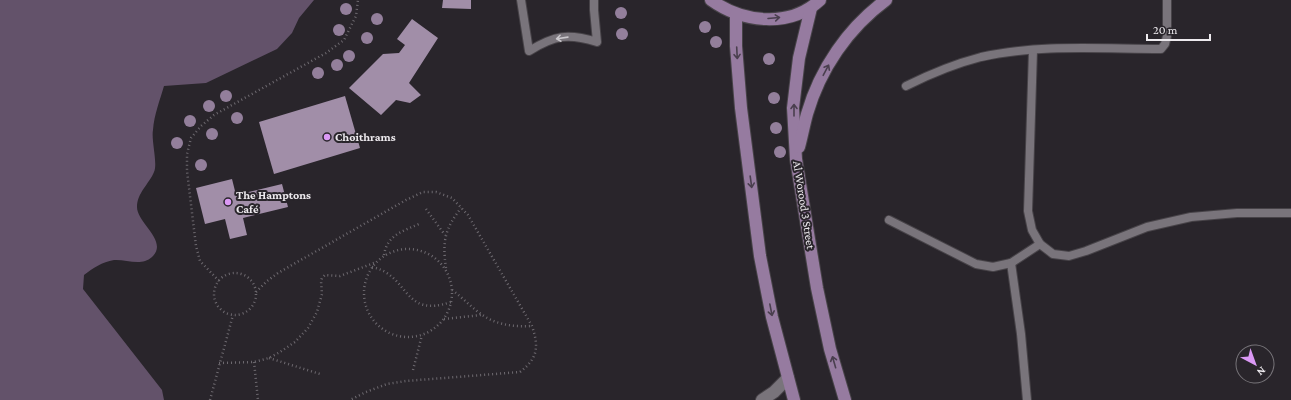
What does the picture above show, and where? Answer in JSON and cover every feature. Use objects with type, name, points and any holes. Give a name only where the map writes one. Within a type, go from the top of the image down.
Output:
[{"type":"street","points":[[711,0],[736,14],[760,20],[786,17],[816,4]]},
{"type":"street","points":[[796,159],[807,113],[818,84],[833,57],[851,32],[873,10],[886,0]]},
{"type":"street","name":"Al Worood 3 Street","points":[[816,4],[799,58],[793,108],[796,159],[817,288],[830,349],[845,400]]},
{"type":"street","points":[[736,14],[736,46],[739,93],[760,256],[772,317],[794,400]]},
{"type":"street","points":[[762,400],[774,392],[788,378]]},
{"type":"lane","points":[[521,0],[529,51],[544,42],[562,36],[580,37],[597,42],[594,0]]},
{"type":"lane","points":[[906,86],[930,74],[955,65],[1006,52],[1032,50],[1161,49],[1166,44],[1167,36],[1167,0]]},
{"type":"lane","points":[[1032,50],[1028,211],[1032,230],[1040,244],[1053,254],[1069,256],[1086,251],[1147,227],[1191,216],[1291,212]]},
{"type":"lane","points":[[888,220],[976,264],[993,267],[1011,263],[1040,244]]},
{"type":"lane","points":[[1011,263],[1021,334],[1027,400]]},
{"type":"path","points":[[219,281],[200,261],[196,246],[187,171],[187,154],[191,138],[201,126],[214,115],[326,53],[344,40],[356,16],[358,0]]},
{"type":"path","points":[[256,292],[278,273],[406,200],[423,192],[436,192],[452,198],[468,215],[532,326],[537,340],[535,356],[528,366],[520,372],[406,381],[387,384],[350,400]]},
{"type":"path","points":[[446,268],[433,256],[418,249],[406,248],[394,250],[384,255],[372,267],[364,288],[364,298],[372,319],[384,330],[400,336],[410,337],[422,335],[430,331],[444,318],[452,302],[452,290],[443,252],[445,236],[452,221],[461,208]]},
{"type":"path","points":[[426,209],[445,236]]},
{"type":"path","points":[[384,255],[388,241],[394,236],[419,224]]},
{"type":"path","points":[[219,364],[254,362],[269,358],[280,352],[295,342],[308,328],[317,312],[322,294],[322,278],[325,276],[340,276],[375,263]]},
{"type":"path","points":[[372,267],[382,269],[389,273],[416,303],[428,306],[440,306],[452,302]]},
{"type":"path","points":[[233,274],[241,274],[248,278],[254,285],[256,292],[255,300],[252,306],[240,315],[225,313],[216,302],[214,295],[219,281],[225,276],[233,274]]},
{"type":"path","points":[[452,290],[482,314],[494,320],[506,325],[532,326]]},
{"type":"path","points":[[444,318],[482,314]]},
{"type":"path","points":[[210,400],[232,315]]},
{"type":"path","points":[[413,370],[422,335]]},
{"type":"path","points":[[269,358],[320,374]]},
{"type":"path","points":[[254,362],[258,400]]},
{"type":"shaded area","points":[[0,0],[314,0],[299,18],[292,33],[277,49],[206,83],[164,86],[154,124],[153,134],[155,168],[152,176],[139,197],[137,207],[138,213],[155,238],[157,245],[156,251],[152,257],[143,262],[114,260],[98,266],[84,275],[83,289],[162,390],[164,400],[0,400]]},
{"type":"building","points":[[443,0],[471,0],[471,9],[442,8]]},
{"type":"building","points":[[412,19],[438,38],[409,83],[421,95],[410,103],[396,100],[381,115],[349,88],[383,54],[399,53],[405,45],[397,39]]},
{"type":"building","points":[[345,96],[360,148],[274,174],[259,122]]},
{"type":"building","points":[[232,179],[236,195],[282,184],[288,207],[243,218],[247,235],[230,239],[225,219],[205,224],[196,188]]},
{"type":"place","name":"Choithrams","points":[[327,137]]},
{"type":"place","name":"The Hamptons Café","points":[[228,202]]}]
